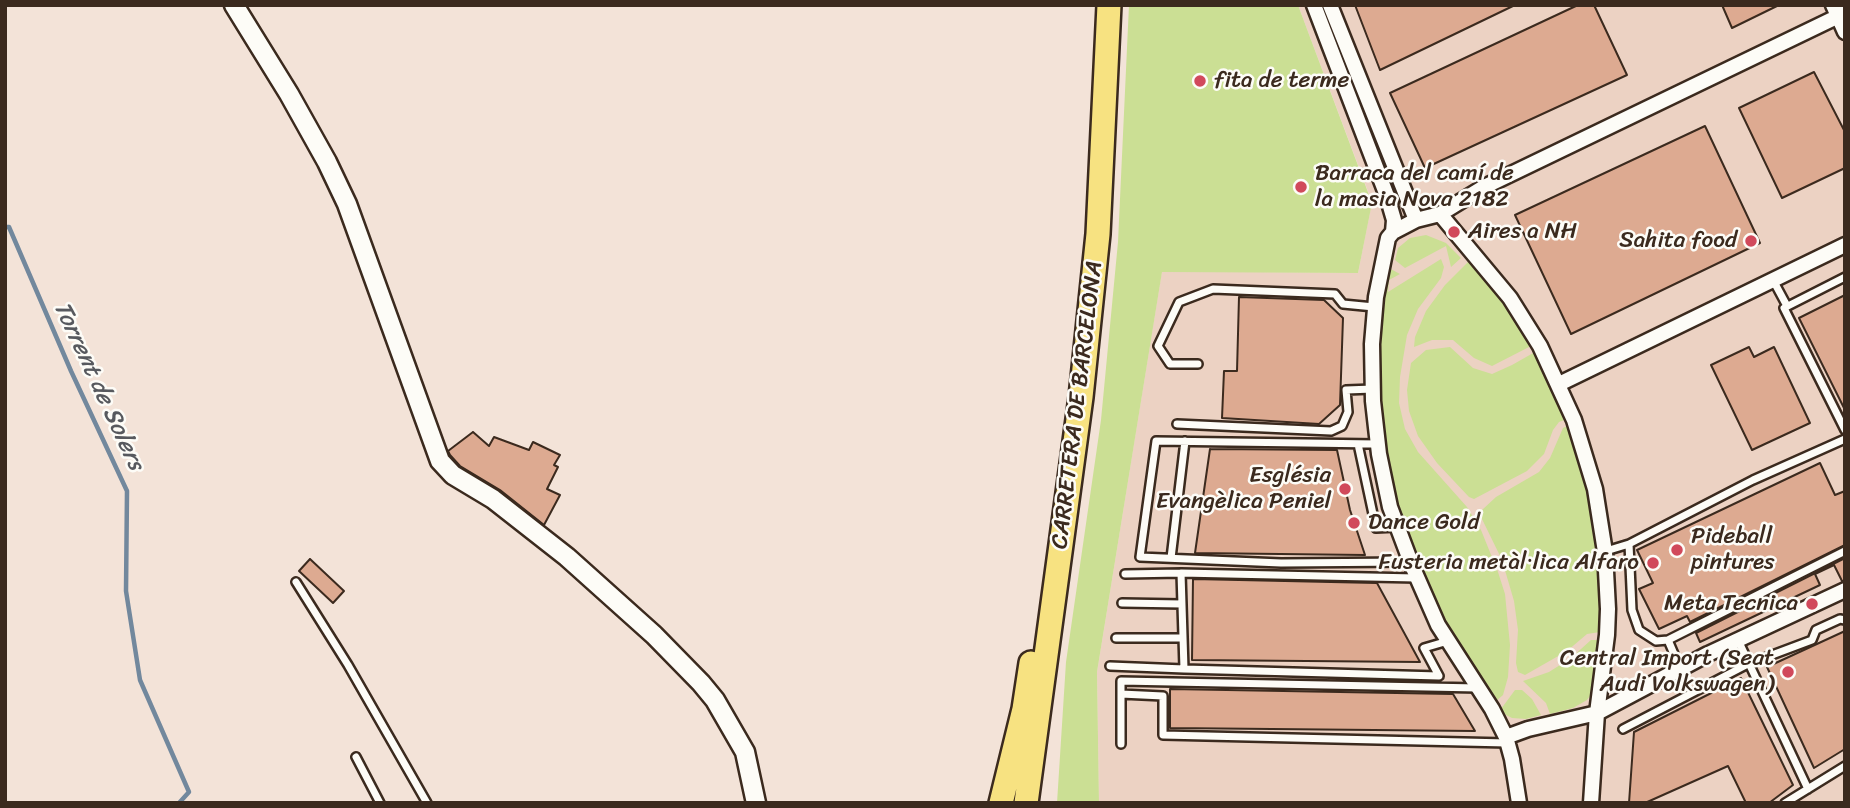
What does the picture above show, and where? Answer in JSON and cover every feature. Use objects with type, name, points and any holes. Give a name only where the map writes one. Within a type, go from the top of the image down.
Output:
[{"type":"highway","name":"CARRETERA DE BARCELONA","points":[[1026,803],[1081,397],[1097,242],[1109,5]]},
{"type":"highway","points":[[1001,803],[1024,709],[1056,500],[1088,249],[1097,242]]},
{"type":"highway","points":[[1040,707],[1046,724],[1040,803]]},
{"type":"highway","points":[[1011,803],[1018,732]]},
{"type":"street","points":[[234,5],[289,94],[327,162],[346,204],[440,461],[453,475],[493,499],[566,556],[654,635],[697,680],[715,700],[743,748],[756,803]]},
{"type":"street","points":[[1314,5],[1387,196],[1395,220],[1393,232]]},
{"type":"street","points":[[1331,5],[1416,220]]},
{"type":"street","points":[[1519,803],[1507,740],[1479,688],[1438,625],[1410,562],[1390,507],[1378,444],[1372,344],[1375,307],[1388,238],[1393,232],[1416,220],[1440,214],[1484,187],[1838,12],[1845,32]]},
{"type":"street","points":[[1440,214],[1510,298],[1540,346],[1574,421],[1595,489],[1605,552],[1607,635],[1597,713],[1591,803]]},
{"type":"street","points":[[1559,384],[1845,245]]},
{"type":"street","points":[[1507,740],[1528,729],[1597,713],[1681,668],[1845,590]]},
{"type":"lane","points":[[1845,277],[1784,307],[1845,430]]},
{"type":"lane","points":[[1773,280],[1787,306]]},
{"type":"lane","points":[[1198,365],[1170,364],[1158,346],[1179,302],[1213,289],[1335,295],[1343,304],[1375,307]]},
{"type":"lane","points":[[1177,424],[1331,431],[1342,426],[1348,412],[1346,390],[1373,389]]},
{"type":"lane","points":[[1605,552],[1629,544],[1753,480],[1845,439]]},
{"type":"lane","points":[[1378,444],[1156,441],[1140,557],[1281,563],[1410,562]]},
{"type":"lane","points":[[1171,558],[1185,441]]},
{"type":"lane","points":[[1358,444],[1376,528],[1397,527]]},
{"type":"lane","points":[[1629,544],[1632,610],[1639,630],[1656,642],[1668,640],[1845,551]]},
{"type":"lane","points":[[1181,573],[1184,669]]},
{"type":"lane","points":[[1125,574],[1417,578]]},
{"type":"lane","points":[[296,582],[348,665],[427,803]]},
{"type":"lane","points":[[1122,603],[1182,604]]},
{"type":"lane","points":[[1623,729],[1748,663],[1812,640],[1816,630],[1840,619],[1845,620]]},
{"type":"lane","points":[[1116,638],[1183,638]]},
{"type":"lane","points":[[1668,640],[1681,668]]},
{"type":"lane","points":[[1738,640],[1808,789]]},
{"type":"lane","points":[[1110,666],[1439,676],[1424,648],[1448,641]]},
{"type":"lane","points":[[1121,744],[1121,681],[1479,688]]},
{"type":"lane","points":[[1121,694],[1163,696],[1163,735],[1507,740]]},
{"type":"lane","points":[[356,757],[380,803]]},
{"type":"lane","points":[[1785,803],[1845,766]]},
{"type":"shaded area","points":[[1298,5],[1845,5],[1845,803],[1099,803],[1097,672],[1162,271],[1358,273],[1372,202]]},
{"type":"green space","points":[[1129,5],[1298,5],[1372,203],[1358,273],[1162,272],[1097,672],[1099,803],[1057,803],[1066,662],[1101,420],[1118,242]]},
{"type":"green space","points":[[1327,12],[1388,165],[1384,167],[1323,13]]},
{"type":"green space","points":[[1426,235],[1446,243],[1461,258],[1451,267],[1446,246],[1405,268],[1395,260],[1398,248],[1410,238]]},
{"type":"green space","points":[[1441,259],[1444,267],[1441,278],[1418,309],[1407,335],[1399,403],[1405,429],[1418,452],[1467,507],[1481,530],[1498,572],[1505,594],[1510,645],[1508,677],[1503,695],[1495,702],[1443,621],[1403,525],[1391,481],[1380,400],[1379,345],[1387,267],[1400,274],[1389,280],[1388,292]]},
{"type":"green space","points":[[1470,260],[1507,306],[1531,346],[1492,366],[1474,358],[1453,340],[1432,340],[1414,347],[1415,337],[1426,311],[1445,285]]},
{"type":"green space","points":[[1450,347],[1473,368],[1492,374],[1535,352],[1567,419],[1559,422],[1544,454],[1527,471],[1474,499],[1437,463],[1418,436],[1409,411],[1407,390],[1411,363],[1426,350]]},
{"type":"green space","points":[[1569,425],[1595,517],[1601,583],[1600,632],[1587,634],[1567,651],[1525,675],[1518,672],[1516,663],[1518,630],[1514,601],[1502,560],[1481,517],[1482,510],[1496,497],[1539,472],[1550,458],[1563,428]]},
{"type":"green space","points":[[1591,640],[1600,640],[1595,689],[1587,700],[1573,708],[1550,714],[1546,703],[1523,681],[1549,672],[1571,658]]},
{"type":"green space","points":[[1515,690],[1522,690],[1532,699],[1541,715],[1526,719],[1506,715],[1501,709]]},
{"type":"building","points":[[1355,5],[1515,5],[1380,70]]},
{"type":"building","points":[[1578,5],[1594,5],[1627,75],[1425,168],[1390,93]]},
{"type":"building","points":[[1722,5],[1779,5],[1732,28]]},
{"type":"building","points":[[1814,72],[1845,132],[1845,168],[1782,198],[1739,108]]},
{"type":"building","points":[[1705,126],[1760,243],[1571,334],[1515,215]]},
{"type":"building","points":[[1845,295],[1845,410],[1799,318]]},
{"type":"building","points":[[1239,297],[1324,300],[1343,318],[1340,405],[1319,424],[1222,418],[1224,371],[1237,371]]},
{"type":"building","points":[[1749,347],[1754,357],[1774,347],[1810,423],[1752,450],[1711,365]]},
{"type":"building","points":[[473,432],[489,446],[494,437],[529,450],[533,442],[560,455],[554,465],[558,467],[547,489],[560,495],[544,525],[500,490],[460,466],[450,455],[448,451]]},
{"type":"building","points":[[1210,449],[1337,450],[1350,510],[1365,555],[1195,553]]},
{"type":"building","points":[[1820,463],[1835,495],[1845,491],[1845,545],[1690,622],[1687,616],[1659,629],[1639,589],[1653,583],[1637,550]]},
{"type":"building","points":[[1845,558],[1845,581],[1842,581],[1834,565],[1815,574],[1820,585],[1700,642],[1696,633]]},
{"type":"building","points":[[310,559],[344,591],[333,603],[299,571]]},
{"type":"building","points":[[1193,579],[1377,583],[1420,662],[1192,660]]},
{"type":"building","points":[[1845,631],[1845,749],[1814,768],[1767,667]]},
{"type":"building","points":[[1741,678],[1793,785],[1769,803],[1746,803],[1728,766],[1645,803],[1629,803],[1634,732]]},
{"type":"building","points":[[1170,689],[1453,694],[1475,731],[1170,728]]},
{"type":"waterway","name":"Torrent de Solers","points":[[5,227],[9,227],[71,371],[127,491],[126,591],[140,680],[189,792],[179,803]]},
{"type":"place","name":"fita de terme","points":[[1200,81]]},
{"type":"place","name":"Barraca del camí de la masia Nova 2182","points":[[1301,187]]},
{"type":"place","name":"Aires a NH","points":[[1454,232]]},
{"type":"place","name":"Sahita food","points":[[1751,241]]},
{"type":"place","name":"Església Evangèlica Peniel","points":[[1345,489]]},
{"type":"place","name":"Dance Gold","points":[[1354,523]]},
{"type":"place","name":"Pideball pintures","points":[[1677,550]]},
{"type":"place","name":"Fusteria metàl·lica Alfaro","points":[[1653,563]]},
{"type":"place","name":"Meta Tecnica","points":[[1812,604]]},
{"type":"place","name":"Central Import (Seat Audi Volkswagen)","points":[[1788,672]]}]
